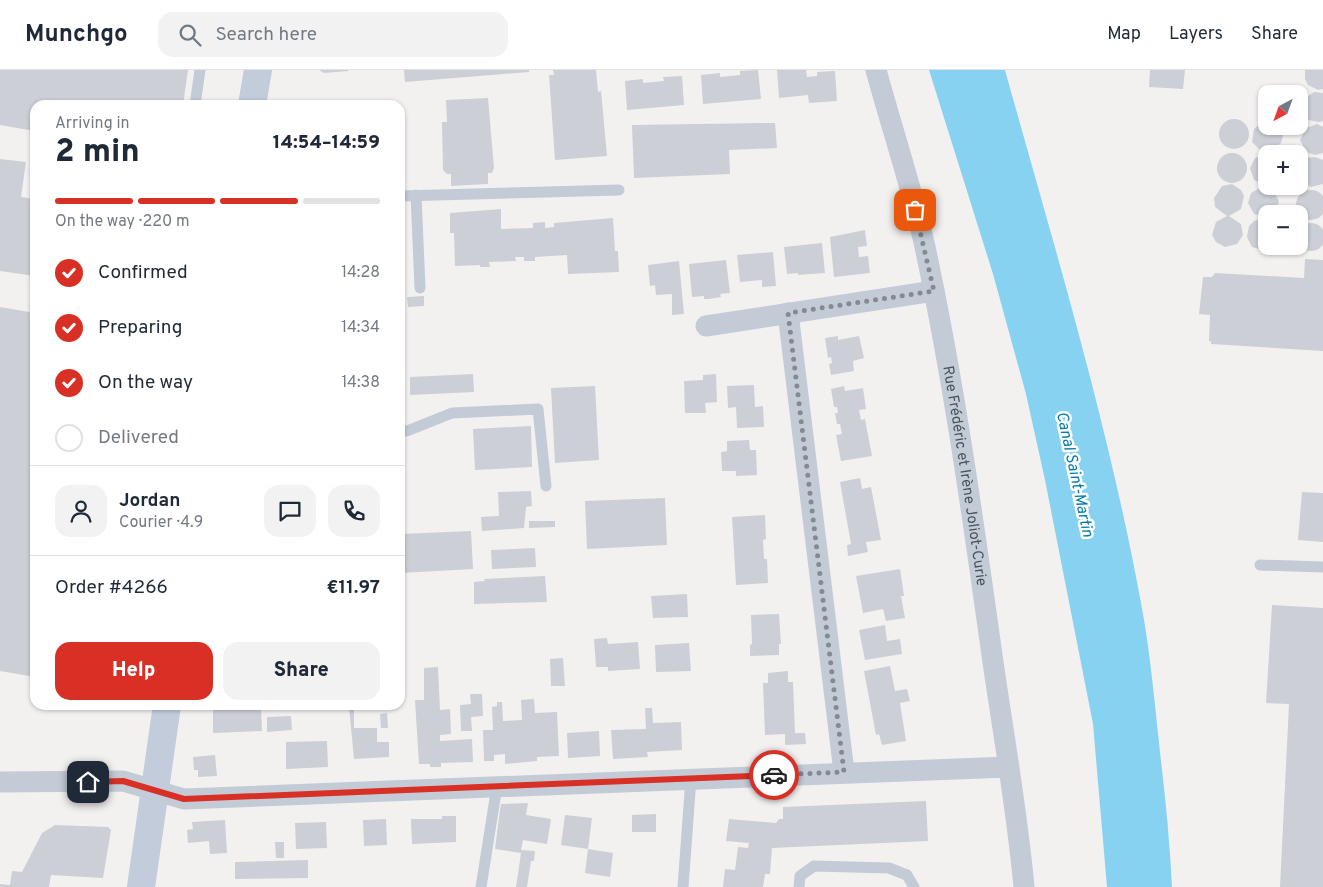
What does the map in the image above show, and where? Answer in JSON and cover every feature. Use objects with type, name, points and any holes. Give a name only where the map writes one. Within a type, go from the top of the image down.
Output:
[{"type":"street","points":[[253,100],[258,70]]},
{"type":"street","name":"Rue Frédéric et Irène Joliot-Curie","points":[[876,70],[925,245],[934,291],[972,511],[1018,825],[1024,887]]},
{"type":"street","points":[[706,326],[934,291]]},
{"type":"street","points":[[788,313],[844,772]]},
{"type":"street","points":[[141,887],[166,710]]},
{"type":"street","points":[[0,782],[123,781],[184,799],[1008,767]]},
{"type":"lane","points":[[196,100],[200,70]]},
{"type":"lane","points":[[405,196],[619,190]]},
{"type":"lane","points":[[416,196],[420,288]]},
{"type":"lane","points":[[405,430],[452,413],[538,410],[546,486]]},
{"type":"lane","points":[[1260,565],[1323,567]]},
{"type":"lane","points":[[683,887],[691,778]]},
{"type":"lane","points":[[481,887],[497,786]]},
{"type":"lane","points":[[799,887],[800,876],[814,866],[889,868],[907,876],[914,887]]},
{"type":"water","name":"Canal Saint-Martin","points":[[929,70],[1005,70],[1079,335],[1128,536],[1150,662],[1166,808],[1172,887],[1107,887],[1093,724],[1045,480],[1026,394],[993,274]]},
{"type":"building","points":[[0,70],[188,70],[184,100],[30,100],[30,130],[0,125]]},
{"type":"building","points":[[319,70],[348,70],[348,71],[324,73]]},
{"type":"building","points":[[404,70],[529,70],[529,72],[405,82]]},
{"type":"building","points":[[553,70],[596,70],[598,92],[601,91],[607,156],[555,160],[549,75],[554,75]]},
{"type":"building","points":[[758,70],[761,99],[703,104],[701,75],[720,73],[720,77],[740,75],[740,71]]},
{"type":"building","points":[[777,70],[806,70],[807,77],[817,76],[817,72],[835,71],[837,101],[809,103],[808,95],[779,98]]},
{"type":"building","points":[[1150,70],[1185,70],[1183,89],[1149,87]]},
{"type":"building","points":[[1305,70],[1323,70],[1323,89],[1318,90],[1308,85],[1305,79]]},
{"type":"building","points":[[682,76],[684,105],[627,110],[625,81],[643,79],[643,83],[664,81],[663,77]]},
{"type":"building","points":[[1314,92],[1323,93],[1323,121],[1308,120],[1308,96]]},
{"type":"building","points":[[488,98],[494,168],[492,173],[488,173],[488,184],[451,186],[451,174],[447,174],[443,170],[442,122],[447,122],[446,100]]},
{"type":"building","points":[[1234,119],[1245,123],[1249,134],[1245,145],[1234,149],[1223,145],[1219,134],[1223,123]]},
{"type":"building","points":[[775,123],[777,148],[729,150],[730,174],[634,178],[632,125]]},
{"type":"building","points":[[1317,124],[1323,127],[1323,153],[1315,155],[1308,153],[1308,145],[1302,145],[1300,140],[1302,135],[1308,135],[1308,127]]},
{"type":"building","points":[[1258,126],[1258,135],[1283,135],[1281,143],[1279,145],[1258,145],[1258,148],[1252,142],[1254,129]]},
{"type":"building","points":[[1232,153],[1243,157],[1247,168],[1243,179],[1232,183],[1221,179],[1217,168],[1221,157]]},
{"type":"building","points":[[1258,157],[1258,182],[1254,180],[1250,168],[1255,158]]},
{"type":"building","points":[[1315,157],[1323,160],[1323,184],[1311,187],[1308,185],[1308,158]]},
{"type":"building","points":[[0,159],[26,162],[21,197],[30,198],[30,275],[0,271]]},
{"type":"building","points":[[1232,184],[1241,190],[1244,196],[1241,209],[1229,216],[1241,224],[1243,235],[1237,244],[1225,247],[1216,242],[1212,235],[1216,222],[1227,216],[1215,207],[1214,198],[1222,186]]},
{"type":"building","points":[[1258,189],[1258,195],[1276,195],[1279,201],[1278,205],[1258,205],[1258,215],[1254,214],[1248,203],[1251,193]]},
{"type":"building","points":[[1308,190],[1317,191],[1324,197],[1324,213],[1317,219],[1308,220],[1308,205],[1296,205],[1297,199],[1299,195],[1308,195]]},
{"type":"building","points":[[501,209],[501,229],[533,228],[533,223],[545,222],[545,228],[554,227],[554,223],[613,218],[615,251],[618,251],[619,272],[568,274],[567,255],[535,257],[535,261],[524,261],[524,257],[515,257],[516,261],[489,262],[490,267],[480,267],[480,265],[455,266],[454,233],[450,233],[450,213]]},
{"type":"building","points":[[1258,220],[1258,249],[1252,247],[1247,237],[1249,226]]},
{"type":"building","points":[[1308,224],[1317,224],[1324,231],[1324,243],[1317,250],[1308,250]]},
{"type":"building","points":[[865,230],[867,246],[858,247],[859,257],[868,256],[870,273],[834,277],[830,237]]},
{"type":"building","points":[[822,243],[825,273],[787,274],[784,247]]},
{"type":"building","points":[[773,252],[776,286],[762,287],[762,280],[740,282],[737,255]]},
{"type":"building","points":[[1305,259],[1323,260],[1323,351],[1211,344],[1211,341],[1209,341],[1210,315],[1199,314],[1203,277],[1212,277],[1215,273],[1304,278]]},
{"type":"building","points":[[726,260],[730,293],[720,294],[721,297],[709,299],[704,299],[704,296],[692,297],[689,264]]},
{"type":"building","points":[[679,261],[684,314],[672,315],[672,294],[656,295],[655,285],[650,286],[648,265]]},
{"type":"building","points":[[424,296],[424,306],[408,307],[407,297]]},
{"type":"building","points":[[0,307],[30,312],[30,676],[0,671]]},
{"type":"building","points":[[838,336],[838,340],[859,336],[864,358],[853,361],[854,371],[831,375],[829,364],[832,363],[831,357],[828,358],[825,338]]},
{"type":"building","points":[[473,374],[474,392],[410,395],[410,377]]},
{"type":"building","points":[[716,374],[717,402],[705,403],[706,413],[685,413],[684,381],[703,380],[703,375]]},
{"type":"building","points":[[754,385],[755,407],[763,406],[764,427],[737,428],[736,407],[728,408],[727,386]]},
{"type":"building","points":[[595,386],[599,460],[555,463],[551,388]]},
{"type":"building","points":[[844,386],[845,391],[863,388],[866,409],[859,410],[861,420],[865,419],[872,456],[841,461],[836,435],[842,434],[840,424],[837,424],[835,413],[838,413],[837,407],[834,407],[831,389]]},
{"type":"building","points":[[531,426],[532,467],[475,470],[473,429]]},
{"type":"building","points":[[749,440],[750,450],[756,450],[757,475],[736,476],[736,471],[722,471],[721,452],[727,451],[727,441]]},
{"type":"building","points":[[860,478],[862,489],[871,487],[881,540],[866,542],[868,552],[848,556],[847,545],[851,544],[840,482]]},
{"type":"building","points":[[531,491],[532,506],[526,507],[524,528],[482,531],[481,517],[499,516],[498,492]]},
{"type":"building","points":[[1302,492],[1323,493],[1323,542],[1298,540]]},
{"type":"building","points":[[665,498],[667,545],[587,549],[585,501]]},
{"type":"building","points":[[765,515],[766,539],[763,540],[764,559],[767,559],[768,583],[736,585],[732,517]]},
{"type":"building","points":[[529,521],[555,521],[555,527],[529,528]]},
{"type":"building","points":[[471,531],[473,569],[405,573],[405,534]]},
{"type":"building","points":[[535,548],[536,567],[492,569],[491,550]]},
{"type":"building","points":[[900,569],[904,596],[901,596],[905,618],[886,621],[883,609],[863,613],[856,576]]},
{"type":"building","points":[[545,576],[547,602],[474,604],[474,582],[485,581],[484,579]]},
{"type":"building","points":[[687,594],[688,617],[653,618],[651,596]]},
{"type":"building","points":[[1272,605],[1323,608],[1323,887],[1280,887],[1289,704],[1266,703]]},
{"type":"building","points":[[779,614],[781,644],[779,644],[779,655],[750,656],[750,645],[752,644],[751,615]]},
{"type":"building","points":[[885,625],[887,641],[900,639],[902,654],[865,660],[859,630]]},
{"type":"building","points":[[607,638],[608,644],[638,642],[640,669],[608,671],[608,667],[596,667],[594,639]]},
{"type":"building","points":[[689,643],[691,671],[656,672],[655,645]]},
{"type":"building","points":[[563,658],[565,686],[551,686],[550,659]]},
{"type":"building","points":[[890,666],[895,691],[907,689],[910,701],[900,703],[906,741],[882,745],[879,734],[876,735],[864,671]]},
{"type":"building","points":[[438,667],[440,710],[450,709],[451,734],[440,735],[440,741],[472,739],[473,762],[441,763],[441,767],[419,764],[415,700],[424,700],[424,668]]},
{"type":"building","points":[[788,671],[788,682],[793,682],[795,733],[805,733],[806,744],[785,745],[785,734],[765,735],[763,683],[768,683],[768,673]]},
{"type":"building","points":[[470,694],[482,694],[483,716],[471,717],[472,731],[461,731],[460,705],[471,704]]},
{"type":"building","points":[[534,699],[535,713],[557,712],[559,756],[537,757],[537,761],[505,764],[505,754],[494,755],[494,761],[484,761],[483,730],[493,730],[492,707],[497,706],[497,702],[502,702],[503,721],[522,720],[521,700]]},
{"type":"building","points":[[645,708],[652,708],[653,723],[681,722],[682,750],[647,752],[648,757],[613,759],[611,730],[646,729]]},
{"type":"building","points":[[213,710],[261,710],[262,731],[213,733]]},
{"type":"building","points":[[349,710],[354,710],[354,728],[377,728],[377,742],[389,742],[389,757],[354,759]]},
{"type":"building","points":[[387,713],[388,728],[381,728],[380,714]]},
{"type":"building","points":[[291,716],[292,730],[267,732],[267,717]]},
{"type":"building","points":[[599,731],[600,756],[568,758],[567,733]]},
{"type":"building","points":[[327,741],[328,767],[286,769],[286,742]]},
{"type":"building","points":[[215,755],[217,776],[198,777],[198,770],[194,770],[193,757]]},
{"type":"building","points":[[926,801],[928,841],[772,848],[770,874],[765,874],[763,887],[723,887],[725,869],[735,870],[738,847],[748,848],[749,843],[726,841],[729,819],[776,823],[779,819],[783,819],[783,807]]},
{"type":"building","points":[[528,803],[526,815],[551,819],[547,844],[523,840],[521,850],[535,851],[534,861],[531,861],[527,887],[516,887],[521,853],[495,849],[500,810],[501,804]]},
{"type":"building","points":[[656,814],[656,832],[632,832],[632,815]]},
{"type":"building","points":[[565,815],[592,818],[588,849],[561,845]]},
{"type":"building","points":[[442,816],[456,816],[456,842],[412,844],[411,819],[442,819]]},
{"type":"building","points":[[386,819],[387,845],[364,846],[363,820]]},
{"type":"building","points":[[225,820],[227,853],[210,854],[209,841],[188,843],[187,830],[193,829],[192,822]]},
{"type":"building","points":[[326,822],[327,848],[296,849],[295,823]]},
{"type":"building","points":[[55,825],[108,827],[111,830],[103,878],[51,875],[49,887],[0,887],[0,884],[10,885],[12,871],[22,872],[42,833]]},
{"type":"building","points":[[275,842],[284,842],[284,858],[276,858]]},
{"type":"building","points":[[588,849],[613,853],[610,877],[585,873]]},
{"type":"building","points":[[308,860],[308,878],[235,879],[235,862]]},
{"type":"way so far","points":[[774,775],[844,772],[788,313],[934,291],[925,245],[915,210]]},
{"type":"route","points":[[88,782],[123,781],[184,799],[774,775]]}]
